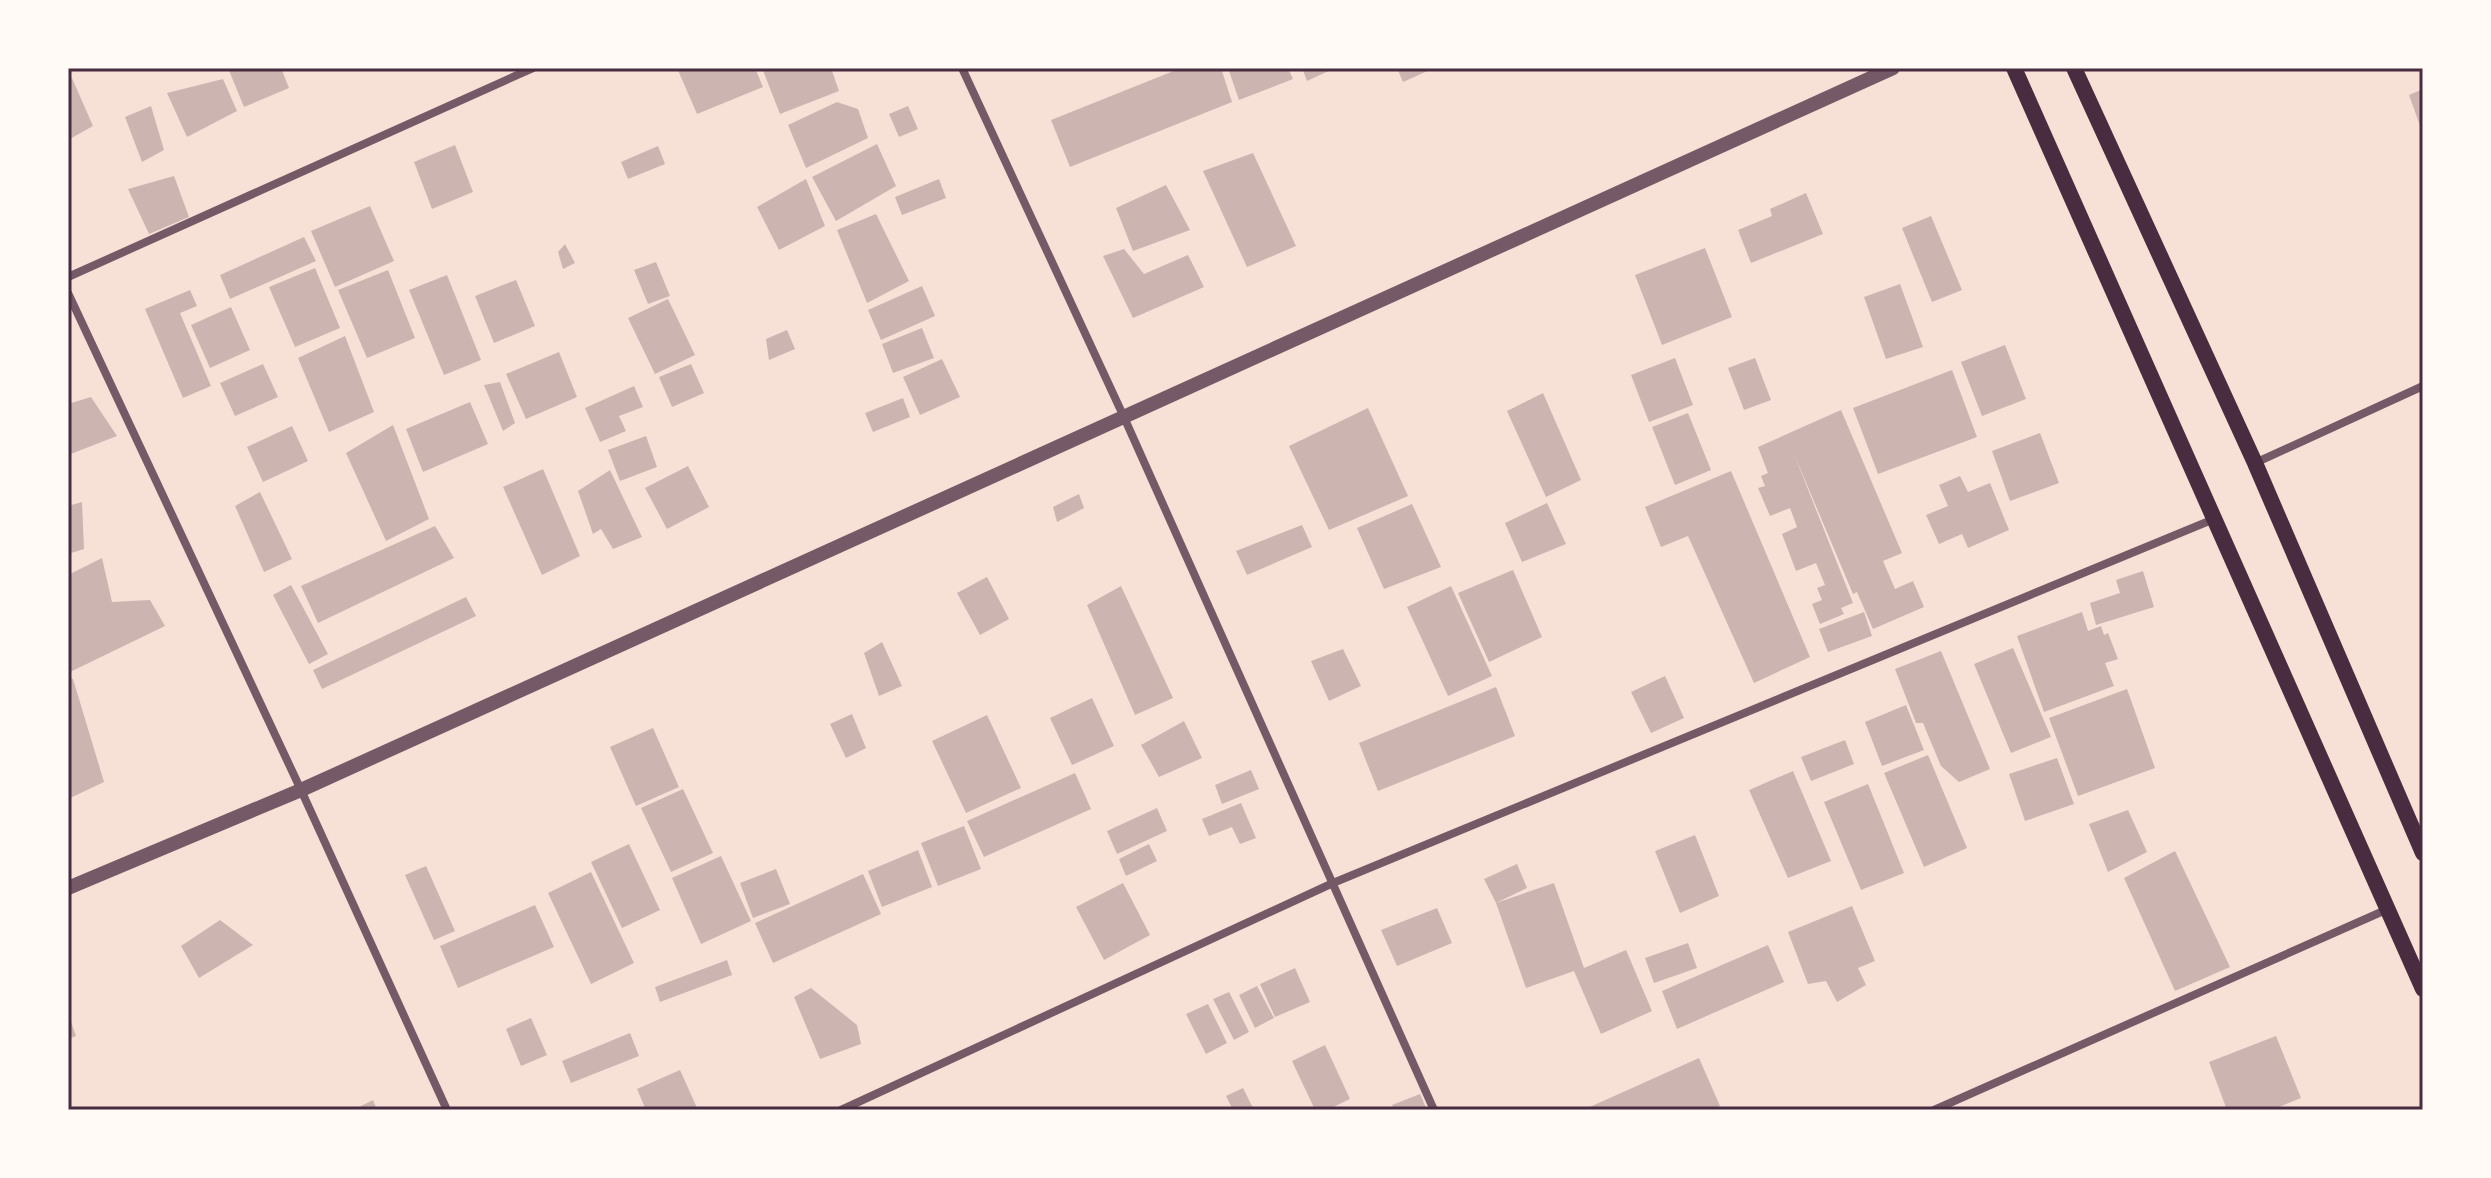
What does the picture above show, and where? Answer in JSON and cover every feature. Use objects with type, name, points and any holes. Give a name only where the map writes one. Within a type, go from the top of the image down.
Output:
[{"type":"main road","points":[[2014,68],[2423,989]]},
{"type":"main road","points":[[2074,68],[2255,463],[2423,853]]},
{"type":"street","points":[[68,277],[533,68]]},
{"type":"street","points":[[962,68],[1123,415],[1434,1110]]},
{"type":"street","points":[[68,888],[301,790],[1893,68]]},
{"type":"street","points":[[68,293],[447,1110]]},
{"type":"street","points":[[2255,463],[2423,386]]},
{"type":"street","points":[[841,1110],[1333,883],[2215,519]]},
{"type":"street","points":[[1934,1110],[2389,909]]},
{"type":"building","points":[[228,68],[281,68],[289,88],[244,107]]},
{"type":"building","points":[[677,68],[755,68],[763,87],[697,114]]},
{"type":"building","points":[[762,68],[831,68],[839,91],[780,114]]},
{"type":"building","points":[[1181,68],[1221,68],[1232,102],[1070,167],[1051,120]]},
{"type":"building","points":[[1228,68],[1288,68],[1293,79],[1239,100]]},
{"type":"building","points":[[1302,68],[1335,68],[1307,81]]},
{"type":"building","points":[[1397,68],[1434,68],[1403,82]]},
{"type":"building","points":[[72,78],[93,126],[68,140],[68,79]]},
{"type":"building","points":[[223,79],[237,111],[187,137],[167,93]]},
{"type":"building","points":[[2423,89],[2423,134],[2409,95]]},
{"type":"building","points":[[837,102],[858,109],[868,138],[806,168],[788,125]]},
{"type":"building","points":[[151,106],[164,150],[142,162],[125,117]]},
{"type":"building","points":[[908,106],[918,129],[899,137],[889,114]]},
{"type":"building","points":[[877,144],[896,186],[836,221],[812,177]]},
{"type":"building","points":[[455,145],[473,192],[432,209],[414,162]]},
{"type":"building","points":[[658,146],[665,164],[628,179],[621,162]]},
{"type":"building","points":[[1253,153],[1296,246],[1247,267],[1203,171]]},
{"type":"building","points":[[174,176],[189,217],[149,234],[128,189]]},
{"type":"building","points":[[806,179],[825,226],[779,250],[757,207]]},
{"type":"building","points":[[939,179],[946,198],[902,215],[895,197]]},
{"type":"building","points":[[1166,185],[1190,230],[1133,251],[1116,208]]},
{"type":"building","points":[[1806,193],[1823,234],[1751,263],[1738,230],[1772,216],[1770,209]]},
{"type":"building","points":[[370,206],[394,261],[335,287],[311,231]]},
{"type":"building","points":[[876,214],[909,281],[867,303],[837,230]]},
{"type":"building","points":[[1931,216],[1962,290],[1932,302],[1902,228]]},
{"type":"building","points":[[304,237],[316,261],[230,299],[220,275]]},
{"type":"building","points":[[565,244],[575,263],[563,269],[558,252]]},
{"type":"building","points":[[1705,248],[1732,317],[1662,345],[1635,275]]},
{"type":"building","points":[[1124,249],[1144,274],[1188,255],[1204,287],[1133,318],[1103,256]]},
{"type":"building","points":[[656,262],[670,296],[648,304],[634,270]]},
{"type":"building","points":[[315,268],[340,328],[295,347],[269,287]]},
{"type":"building","points":[[388,270],[415,338],[367,358],[338,290]]},
{"type":"building","points":[[447,275],[481,360],[444,375],[409,290]]},
{"type":"building","points":[[516,280],[535,326],[494,343],[475,296]]},
{"type":"building","points":[[1900,284],[1923,347],[1886,359],[1864,297]]},
{"type":"building","points":[[922,286],[935,316],[881,340],[868,310]]},
{"type":"building","points":[[190,290],[197,306],[180,313],[211,386],[183,398],[145,309]]},
{"type":"building","points":[[668,299],[695,355],[655,374],[628,318]]},
{"type":"building","points":[[231,307],[250,350],[210,368],[191,325]]},
{"type":"building","points":[[922,328],[934,358],[893,373],[882,344]]},
{"type":"building","points":[[787,330],[795,349],[769,360],[766,339]]},
{"type":"building","points":[[345,336],[374,412],[329,432],[298,358]]},
{"type":"building","points":[[2005,345],[2026,399],[1982,416],[1961,362]]},
{"type":"building","points":[[559,352],[577,397],[526,419],[506,374]]},
{"type":"building","points":[[1675,358],[1693,405],[1649,422],[1631,375]]},
{"type":"building","points":[[1755,358],[1771,400],[1744,410],[1728,368]]},
{"type":"building","points":[[942,359],[960,397],[920,415],[903,377]]},
{"type":"building","points":[[263,364],[278,397],[235,416],[220,383]]},
{"type":"building","points":[[691,364],[704,393],[672,407],[659,377]]},
{"type":"building","points":[[1952,370],[1977,437],[1878,474],[1853,408]]},
{"type":"building","points":[[500,382],[515,423],[503,431],[484,385]]},
{"type":"building","points":[[634,386],[643,407],[619,416],[626,431],[600,442],[585,408]]},
{"type":"building","points":[[1543,393],[1581,480],[1546,497],[1507,411]]},
{"type":"building","points":[[91,397],[117,436],[68,455],[68,404]]},
{"type":"building","points":[[903,398],[910,417],[873,432],[865,413]]},
{"type":"building","points":[[470,402],[488,444],[423,472],[406,429]]},
{"type":"building","points":[[1368,408],[1408,496],[1329,530],[1289,446]]},
{"type":"building","points":[[1841,410],[1902,553],[1883,561],[1895,589],[1913,581],[1924,607],[1873,629],[1857,592],[1853,594],[1794,454],[1853,603],[1841,608],[1844,614],[1820,624],[1812,604],[1822,600],[1817,588],[1825,585],[1816,563],[1796,571],[1782,534],[1797,527],[1790,508],[1770,516],[1758,488],[1765,486],[1761,476],[1768,473],[1758,447]]},
{"type":"building","points":[[1688,413],[1711,470],[1675,485],[1652,427]]},
{"type":"building","points":[[393,425],[429,519],[386,541],[346,453]]},
{"type":"building","points":[[292,426],[308,461],[263,482],[247,447]]},
{"type":"building","points":[[2040,433],[2059,483],[2010,501],[1992,451]]},
{"type":"building","points":[[646,436],[657,467],[620,481],[608,450]]},
{"type":"building","points":[[688,466],[709,507],[667,529],[645,488]]},
{"type":"building","points":[[543,469],[580,556],[542,575],[503,487]]},
{"type":"building","points":[[610,470],[642,537],[613,549],[601,529],[593,534],[578,491]]},
{"type":"building","points":[[1731,471],[1810,657],[1754,683],[1688,536],[1661,547],[1645,507]]},
{"type":"building","points":[[1960,476],[1968,492],[1990,483],[2009,530],[1968,548],[1962,534],[1939,544],[1926,515],[1948,506],[1939,485]]},
{"type":"building","points":[[260,492],[292,559],[264,572],[235,506]]},
{"type":"building","points":[[1079,494],[1084,508],[1057,522],[1053,507]]},
{"type":"building","points":[[82,502],[84,549],[68,554],[68,506]]},
{"type":"building","points":[[1547,503],[1566,544],[1522,562],[1505,523]]},
{"type":"building","points":[[1412,504],[1441,567],[1384,589],[1357,528]]},
{"type":"building","points":[[1302,525],[1312,547],[1247,575],[1236,551]]},
{"type":"building","points":[[435,526],[454,558],[318,623],[301,586]]},
{"type":"building","points":[[102,558],[112,602],[150,600],[165,626],[68,673],[68,575]]},
{"type":"building","points":[[1513,570],[1542,637],[1489,662],[1458,593]]},
{"type":"building","points":[[2143,571],[2154,607],[2096,625],[2090,603],[2120,593],[2116,580]]},
{"type":"building","points":[[987,577],[1009,619],[980,635],[957,593]]},
{"type":"building","points":[[291,585],[328,654],[309,664],[273,595]]},
{"type":"building","points":[[1121,586],[1173,698],[1135,715],[1087,605]]},
{"type":"building","points":[[1451,586],[1492,676],[1448,696],[1407,607]]},
{"type":"building","points":[[466,597],[476,616],[322,689],[313,670]]},
{"type":"building","points":[[1864,612],[1872,636],[1828,652],[1819,629]]},
{"type":"building","points":[[2082,612],[2088,631],[2101,626],[2104,635],[2108,633],[2118,659],[2105,663],[2114,686],[2044,712],[2017,636]]},
{"type":"building","points":[[882,642],[902,686],[879,696],[864,653]]},
{"type":"building","points":[[2013,648],[2051,737],[2011,753],[1974,664]]},
{"type":"building","points":[[1343,649],[1361,686],[1329,701],[1311,661]]},
{"type":"building","points":[[1941,651],[1990,769],[1959,782],[1941,766],[1923,723],[1916,723],[1895,669]]},
{"type":"building","points":[[68,676],[73,679],[104,782],[68,799]]},
{"type":"building","points":[[1665,676],[1684,718],[1651,733],[1631,692]]},
{"type":"building","points":[[1496,687],[1515,736],[1378,791],[1359,743]]},
{"type":"building","points":[[2127,689],[2155,768],[2078,796],[2049,718]]},
{"type":"building","points":[[1092,698],[1114,746],[1072,765],[1050,718]]},
{"type":"building","points":[[1906,705],[1924,750],[1882,766],[1865,722]]},
{"type":"building","points":[[852,714],[866,748],[846,758],[830,724]]},
{"type":"building","points":[[987,715],[1021,788],[966,813],[932,741]]},
{"type":"building","points":[[1184,721],[1202,758],[1159,777],[1141,745]]},
{"type":"building","points":[[653,728],[679,787],[636,806],[610,747]]},
{"type":"building","points":[[1845,740],[1854,764],[1811,781],[1801,757]]},
{"type":"building","points":[[1928,755],[1967,848],[1924,867],[1884,773]]},
{"type":"building","points":[[2057,758],[2074,804],[2025,821],[2009,774]]},
{"type":"building","points":[[1251,770],[1259,789],[1222,804],[1215,785]]},
{"type":"building","points":[[1793,771],[1831,861],[1788,878],[1749,790]]},
{"type":"building","points":[[1075,773],[1091,809],[984,857],[967,821]]},
{"type":"building","points":[[1868,784],[1904,873],[1861,890],[1824,802]]},
{"type":"building","points":[[683,789],[713,853],[671,872],[641,808]]},
{"type":"building","points":[[1241,803],[1256,838],[1240,844],[1232,827],[1209,836],[1202,819]]},
{"type":"building","points":[[1157,808],[1167,831],[1117,854],[1107,831]]},
{"type":"building","points":[[2128,810],[2147,852],[2108,872],[2089,824]]},
{"type":"building","points":[[964,826],[981,869],[938,886],[921,843]]},
{"type":"building","points":[[1695,835],[1719,896],[1680,913],[1655,851]]},
{"type":"building","points":[[629,844],[660,910],[622,928],[591,862]]},
{"type":"building","points":[[1149,844],[1157,861],[1126,876],[1119,859]]},
{"type":"building","points":[[918,850],[932,887],[882,907],[868,871]]},
{"type":"building","points":[[2175,851],[2230,967],[2175,991],[2124,878]]},
{"type":"building","points":[[721,856],[751,921],[701,944],[672,878]]},
{"type":"building","points":[[1517,864],[1527,888],[1496,903],[1484,879]]},
{"type":"building","points":[[426,866],[455,931],[434,940],[405,875]]},
{"type":"building","points":[[776,869],[790,904],[753,918],[740,883]]},
{"type":"building","points":[[591,872],[634,963],[591,984],[548,893]]},
{"type":"building","points":[[863,874],[881,914],[773,963],[755,923]]},
{"type":"building","points":[[1123,883],[1150,935],[1104,960],[1076,907]]},
{"type":"building","points":[[1554,883],[1584,968],[1626,950],[1652,1011],[1601,1034],[1574,971],[1526,988],[1496,903]]},
{"type":"building","points":[[535,905],[554,947],[458,988],[440,946]]},
{"type":"building","points":[[1852,906],[1875,961],[1858,968],[1866,985],[1837,1002],[1826,981],[1808,984],[1788,932]]},
{"type":"building","points":[[1437,908],[1452,943],[1397,966],[1381,930]]},
{"type":"building","points":[[220,920],[253,945],[199,978],[181,946]]},
{"type":"building","points":[[1688,943],[1697,968],[1654,983],[1645,958]]},
{"type":"building","points":[[1768,945],[1784,982],[1677,1029],[1662,991]]},
{"type":"building","points":[[727,960],[732,975],[660,1002],[655,987]]},
{"type":"building","points":[[1295,968],[1310,1002],[1275,1017],[1260,984]]},
{"type":"building","points":[[1257,986],[1274,1018],[1255,1028],[1239,995]]},
{"type":"building","points":[[811,988],[857,1025],[861,1044],[820,1059],[794,997]]},
{"type":"building","points":[[1229,992],[1249,1032],[1234,1040],[1213,999]]},
{"type":"building","points":[[1208,1004],[1227,1043],[1206,1054],[1186,1014]]},
{"type":"building","points":[[68,1013],[76,1036],[68,1039]]},
{"type":"building","points":[[531,1018],[547,1055],[521,1066],[506,1029]]},
{"type":"building","points":[[630,1033],[639,1056],[571,1083],[562,1061]]},
{"type":"building","points":[[2276,1036],[2301,1098],[2271,1110],[2227,1110],[2209,1062]]},
{"type":"building","points":[[1325,1045],[1350,1099],[1327,1110],[1315,1110],[1292,1061]]},
{"type":"building","points":[[1699,1058],[1720,1106],[1710,1110],[1583,1110]]},
{"type":"building","points":[[680,1070],[698,1110],[646,1110],[637,1089]]},
{"type":"building","points":[[1243,1088],[1254,1110],[1233,1110],[1226,1096]]},
{"type":"building","points":[[1420,1094],[1427,1110],[1394,1110],[1392,1105]]},
{"type":"building","points":[[373,1100],[377,1110],[353,1110]]}]
